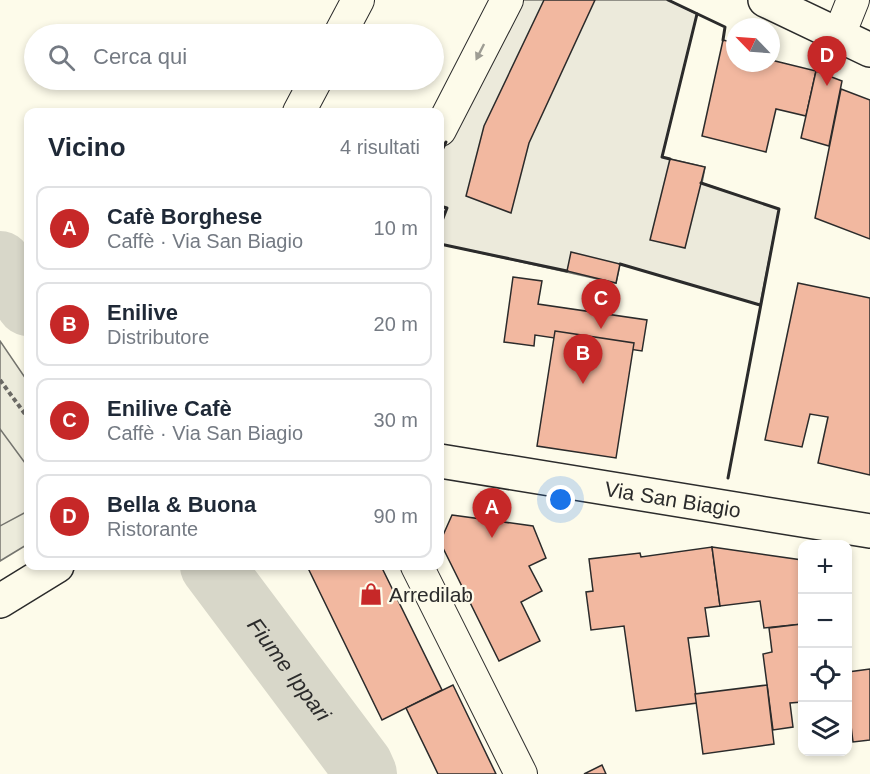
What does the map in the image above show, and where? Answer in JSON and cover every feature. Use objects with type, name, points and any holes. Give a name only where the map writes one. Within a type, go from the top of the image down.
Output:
[{"type":"main road","points":[[765,0],[870,50]]},
{"type":"main road","name":"Via San Biagio","points":[[444,462],[870,531]]},
{"type":"main road","points":[[0,601],[50,570]]},
{"type":"street","points":[[345,24],[358,0]]},
{"type":"street","points":[[444,122],[507,0]]},
{"type":"street","points":[[839,35],[854,0]]},
{"type":"street","points":[[301,108],[311,90]]},
{"type":"street","points":[[419,570],[521,774]]},
{"type":"path","points":[[0,380],[24,413]]},
{"type":"shaded area","points":[[518,0],[668,0],[697,14],[662,157],[705,167],[702,183],[779,209],[760,305],[620,264],[616,283],[444,245],[446,209],[444,208],[444,146]]},
{"type":"shaded area","points":[[0,341],[24,376],[24,546],[0,561]]},
{"type":"shaded area","points":[[0,429],[24,462],[24,513],[0,526]]},
{"type":"building","points":[[544,0],[595,0],[529,143],[511,213],[466,196],[484,126]]},
{"type":"building","points":[[723,40],[726,41],[726,72],[780,72],[780,62],[816,71],[806,116],[776,109],[766,152],[702,136]]},
{"type":"building","points":[[816,71],[842,81],[829,146],[801,138]]},
{"type":"building","points":[[841,89],[870,100],[870,239],[815,218]]},
{"type":"building","points":[[670,159],[705,167],[685,248],[650,240]]},
{"type":"building","points":[[571,252],[620,264],[616,283],[567,271]]},
{"type":"building","points":[[513,277],[542,281],[538,304],[647,320],[642,351],[535,335],[534,346],[504,342]]},
{"type":"building","points":[[798,283],[870,298],[870,475],[818,463],[828,417],[810,414],[802,447],[765,440]]},
{"type":"building","points":[[555,331],[634,343],[616,458],[537,446]]},
{"type":"building","points":[[452,515],[533,526],[546,558],[529,566],[542,591],[521,602],[540,641],[499,661],[444,550],[444,533]]},
{"type":"building","points":[[712,547],[720,606],[705,608],[709,636],[688,638],[697,703],[636,711],[624,626],[591,630],[586,592],[593,591],[589,559],[640,553],[641,557]]},
{"type":"building","points":[[712,547],[798,559],[798,624],[764,628],[760,601],[720,606]]},
{"type":"building","points":[[309,570],[383,570],[442,690],[382,720]]},
{"type":"building","points":[[798,624],[798,702],[790,703],[793,727],[773,730],[763,654],[772,652],[769,628]]},
{"type":"building","points":[[870,669],[870,740],[853,742],[852,671]]},
{"type":"building","points":[[453,685],[496,774],[438,774],[406,708]]},
{"type":"building","points":[[767,685],[774,744],[703,754],[695,694]]},
{"type":"building","points":[[602,765],[606,774],[584,774]]},
{"type":"waterway","name":"Fiume Ippari","points":[[0,263],[24,298]]},
{"type":"waterway","name":"Fiume Ippari","points":[[215,570],[361,765],[365,774]]},
{"type":"wall","points":[[668,0],[725,27],[723,40]]},
{"type":"wall","points":[[670,159],[662,157],[697,14]]},
{"type":"wall","points":[[444,146],[446,142]]},
{"type":"wall","points":[[701,183],[779,209],[728,478]]},
{"type":"wall","points":[[444,207],[447,208],[444,216]]},
{"type":"wall","points":[[444,245],[567,271]]},
{"type":"wall","points":[[620,264],[760,305]]},
{"type":"place","name":"Bella & Buona","points":[[827,86]]},
{"type":"place","name":"Enilive Cafè","points":[[601,329]]},
{"type":"place","name":"Enilive","points":[[583,384]]},
{"type":"place","name":"Cafè Borghese","points":[[492,538]]},
{"type":"place","name":"Arredilab","points":[[371,594]]}]
